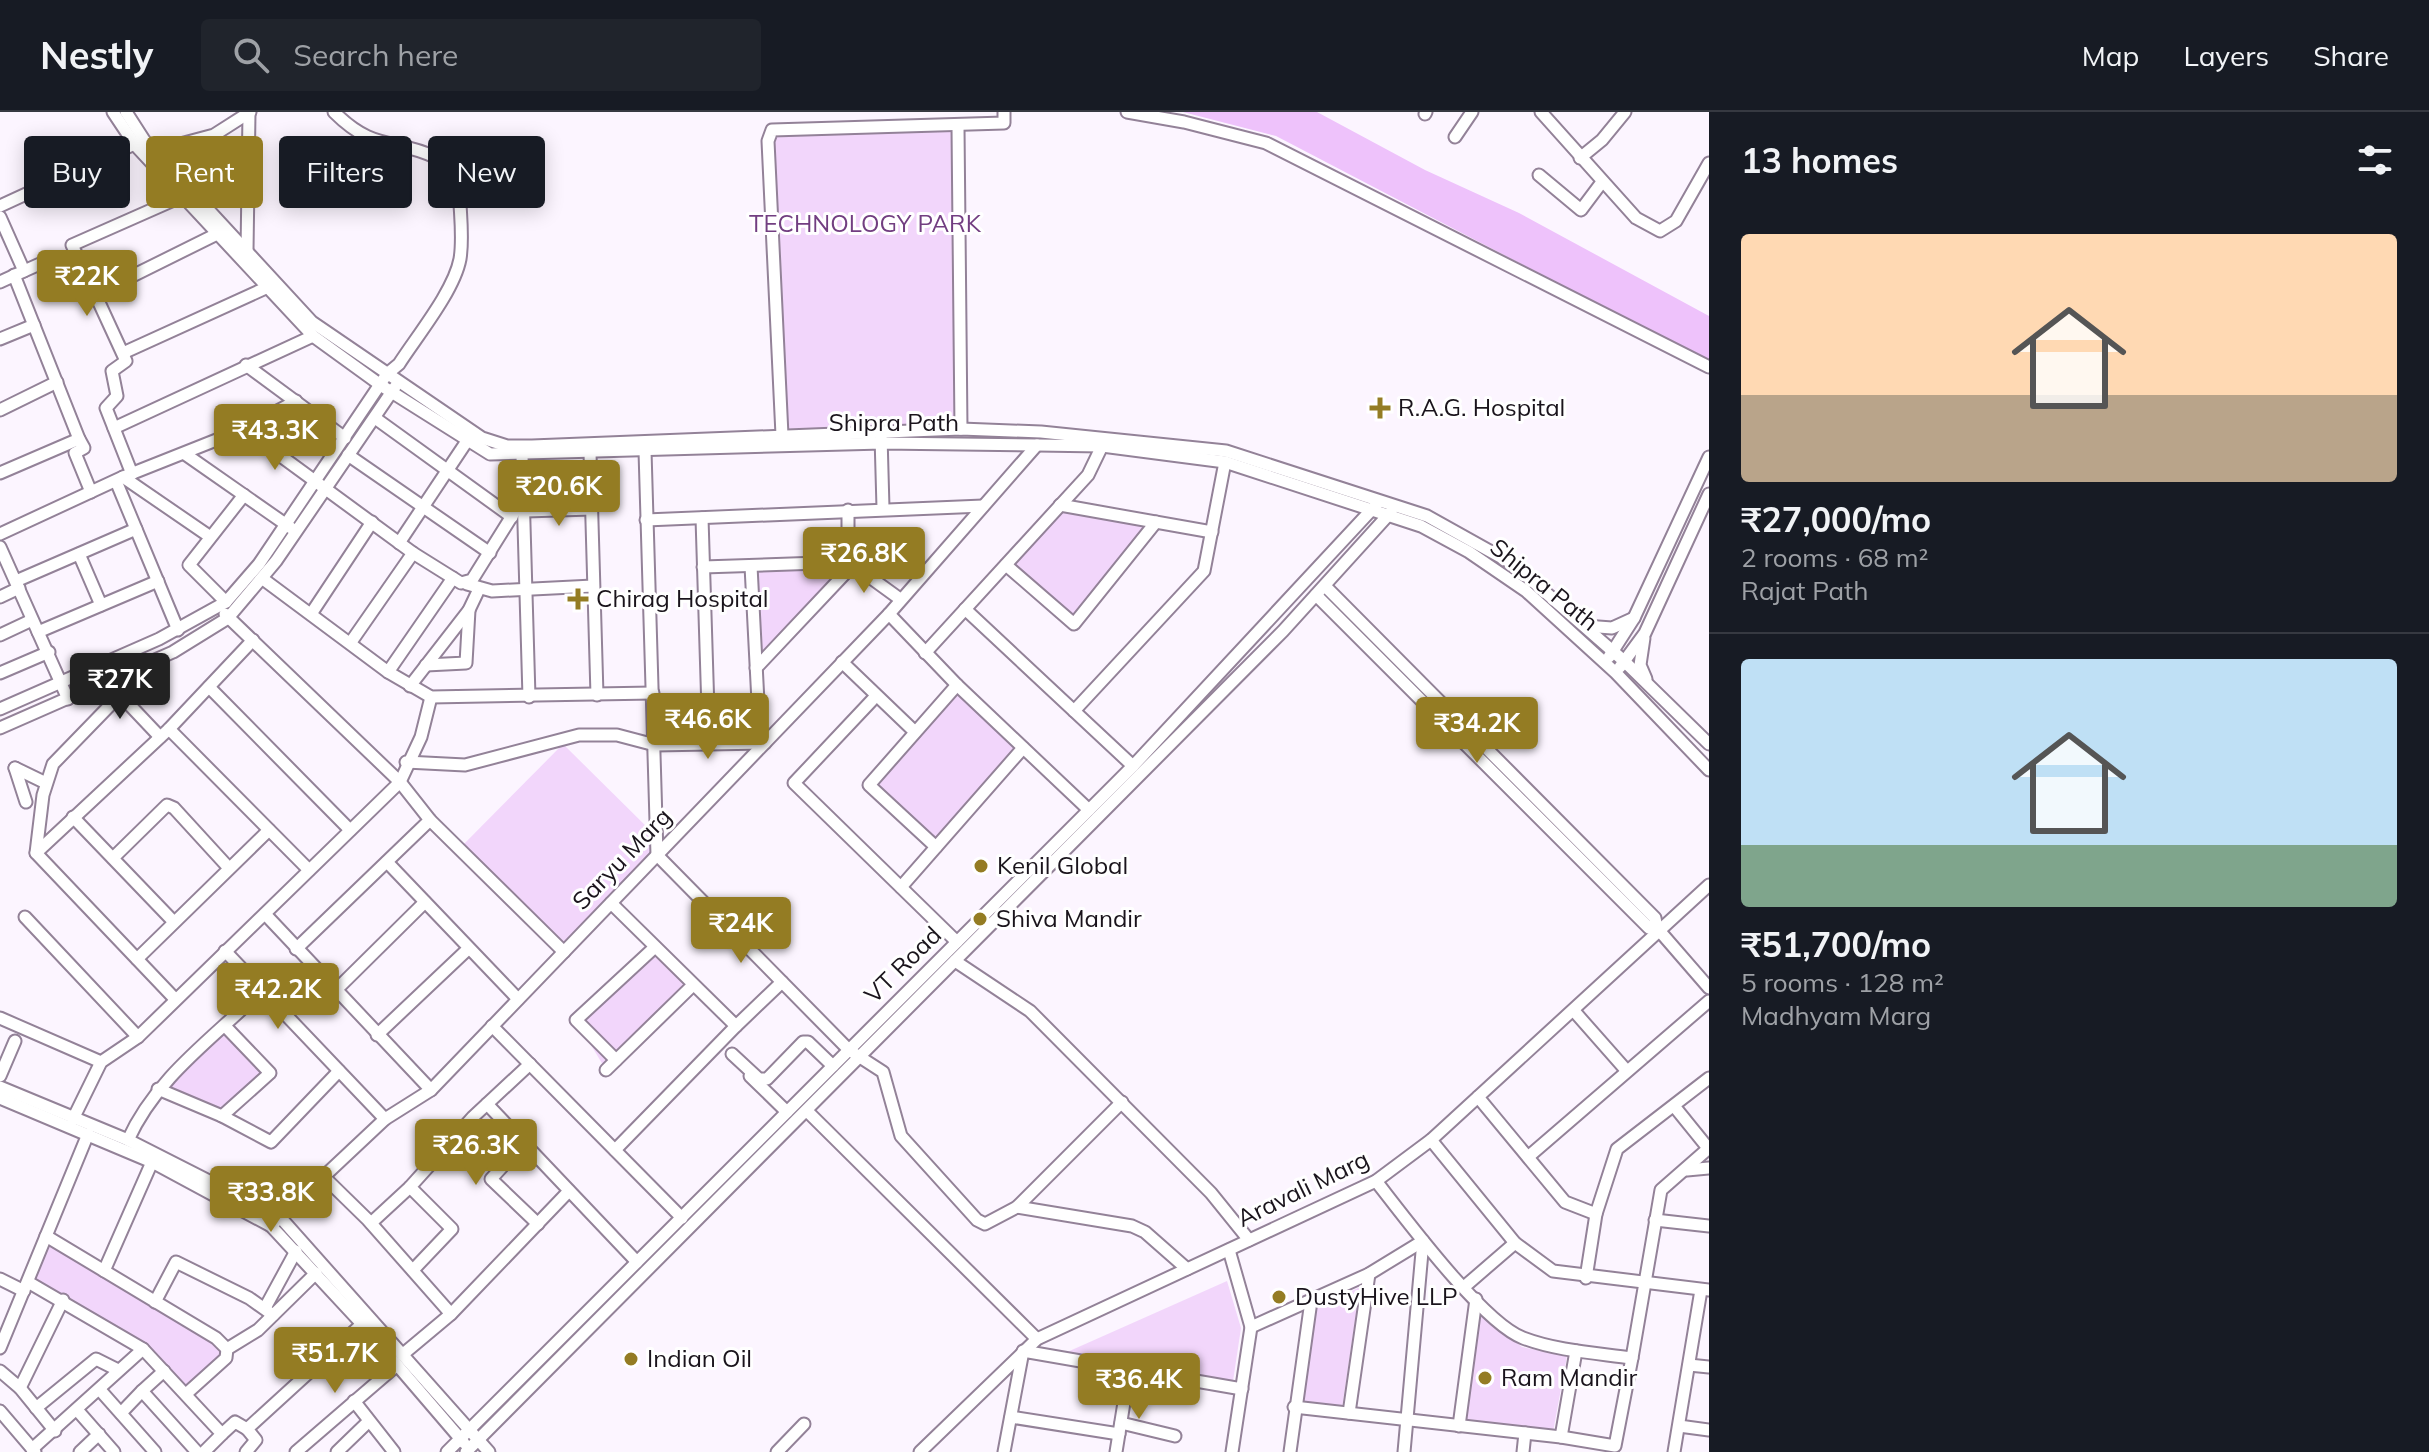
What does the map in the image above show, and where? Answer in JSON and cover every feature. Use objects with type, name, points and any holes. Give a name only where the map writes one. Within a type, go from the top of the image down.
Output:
[{"type":"street","name":"Shipra Path","points":[[113,112],[146,150]]},
{"type":"street","name":"Shipra Path","points":[[126,112],[140,142],[146,146]]},
{"type":"street","points":[[210,136],[249,112]]},
{"type":"street","points":[[247,251],[249,112]]},
{"type":"street","points":[[320,483],[348,455],[375,418],[399,364],[455,275],[460,261],[460,184],[451,168],[439,159],[370,140],[352,130],[334,112]]},
{"type":"street","points":[[1127,112],[1184,122],[1266,143],[1709,367]]},
{"type":"street","points":[[1455,137],[1472,112]]},
{"type":"street","points":[[1541,112],[1636,218],[1666,231],[1676,221],[1709,163]]},
{"type":"street","points":[[1580,158],[1602,140],[1625,112]]},
{"type":"street","points":[[782,435],[768,141],[772,130],[958,127],[1004,118]]},
{"type":"street","points":[[958,127],[961,429]]},
{"type":"street","points":[[0,206],[140,142]]},
{"type":"street","points":[[1539,175],[1581,210],[1602,182]]},
{"type":"street","points":[[156,208],[72,245],[123,353],[125,364],[111,373],[117,396],[106,405],[136,529],[178,630]]},
{"type":"street","name":"Shipra Path","points":[[195,208],[313,336],[482,438],[507,446],[782,435],[1102,446],[1225,462],[1377,504],[1395,504],[1448,525],[1513,564],[1624,661],[1709,744]]},
{"type":"street","name":"Shipra Path","points":[[207,208],[312,322],[390,384],[467,441],[490,454],[522,456],[645,451],[882,438],[961,429],[1041,432],[1226,451],[1377,504],[1388,516],[1433,533],[1518,585],[1616,673],[1709,770]]},
{"type":"street","points":[[0,217],[34,325],[84,448],[75,453],[91,492]]},
{"type":"street","points":[[97,298],[106,289],[219,233]]},
{"type":"street","points":[[0,282],[42,263]]},
{"type":"street","points":[[123,353],[268,287]]},
{"type":"street","points":[[0,339],[34,325]]},
{"type":"street","points":[[114,428],[313,336]]},
{"type":"street","points":[[246,365],[345,438]]},
{"type":"street","points":[[0,410],[57,382]]},
{"type":"street","points":[[0,709],[178,630],[222,604],[290,527],[345,438],[390,384]]},
{"type":"street","points":[[0,534],[124,477],[244,429],[296,401]]},
{"type":"street","points":[[375,418],[512,517]]},
{"type":"street","points":[[244,429],[413,553],[453,578],[479,589],[593,586]]},
{"type":"street","points":[[882,438],[883,508]]},
{"type":"street","points":[[0,473],[79,439]]},
{"type":"street","points":[[399,543],[467,441]]},
{"type":"street","name":"Saryu Marg","points":[[275,1222],[385,1119],[431,1090],[762,742],[889,614],[1037,445]]},
{"type":"street","points":[[925,653],[1088,475],[1102,446]]},
{"type":"street","points":[[645,451],[657,855],[849,1050],[883,1072],[901,1136],[977,1220],[985,1224],[1017,1207],[1122,1102]]},
{"type":"street","points":[[590,453],[597,695]]},
{"type":"street","points":[[185,454],[290,527]]},
{"type":"street","points":[[348,455],[490,553]]},
{"type":"street","points":[[522,456],[529,697]]},
{"type":"street","points":[[1604,663],[1634,618],[1709,457]]},
{"type":"street","points":[[1074,711],[1204,571],[1225,462]]},
{"type":"street","points":[[124,477],[209,536]]},
{"type":"street","points":[[562,494],[562,510]]},
{"type":"street","points":[[1616,673],[1645,633],[1709,494]]},
{"type":"street","points":[[244,495],[209,536],[189,568],[222,604],[228,618],[400,782],[430,820],[564,952]]},
{"type":"street","points":[[467,584],[525,495]]},
{"type":"street","name":"VT Road","points":[[593,1316],[637,1262],[1133,766],[1377,504]]},
{"type":"street","name":"VT Road","points":[[447,1452],[469,1444],[593,1316],[861,1058],[1325,586],[1388,516],[1395,504]]},
{"type":"street","points":[[1060,505],[1212,532]]},
{"type":"street","points":[[646,520],[983,506]]},
{"type":"street","points":[[525,511],[592,509]]},
{"type":"street","points":[[756,668],[850,563],[848,510]]},
{"type":"street","points":[[702,518],[709,743]]},
{"type":"street","points":[[311,614],[372,522]]},
{"type":"street","points":[[1006,565],[1074,624],[1156,522]]},
{"type":"street","points":[[0,728],[173,652],[228,618],[263,579],[290,527]]},
{"type":"street","points":[[0,597],[79,554],[136,529]]},
{"type":"street","points":[[1,553],[68,699]]},
{"type":"street","points":[[351,642],[413,553]]},
{"type":"street","points":[[79,554],[101,605]]},
{"type":"street","points":[[703,567],[850,563],[900,599]]},
{"type":"street","points":[[406,762],[465,765],[579,735],[617,735],[655,745],[762,742],[751,566]]},
{"type":"street","points":[[388,672],[453,578]]},
{"type":"street","points":[[263,579],[388,672],[431,697],[653,693]]},
{"type":"street","points":[[0,635],[101,605],[158,581]]},
{"type":"street","points":[[1325,586],[1655,918],[1658,930],[1709,988]]},
{"type":"street","points":[[410,686],[469,610],[479,589]]},
{"type":"street","points":[[1316,595],[1649,928],[1658,930]]},
{"type":"street","points":[[965,609],[1133,766]]},
{"type":"street","points":[[426,665],[466,663],[469,610]]},
{"type":"street","points":[[889,614],[957,685],[1089,810]]},
{"type":"street","points":[[1584,626],[1612,628],[1634,618]]},
{"type":"street","points":[[1645,633],[1640,665],[1649,687]]},
{"type":"street","points":[[36,853],[165,733],[253,640]]},
{"type":"street","points":[[0,673],[49,652]]},
{"type":"street","points":[[842,662],[915,732]]},
{"type":"street","points":[[107,681],[119,696],[165,733],[309,870]]},
{"type":"street","points":[[936,847],[869,785],[957,685]]},
{"type":"street","points":[[209,687],[350,830]]},
{"type":"street","points":[[36,853],[46,783],[53,764],[119,696]]},
{"type":"street","points":[[876,696],[794,783],[957,942]]},
{"type":"street","points":[[73,1119],[101,1062],[138,1037],[400,782],[406,762],[421,737],[431,697]]},
{"type":"street","points":[[901,887],[1023,748]]},
{"type":"street","points":[[26,802],[15,768],[46,783]]},
{"type":"street","points":[[113,858],[162,807],[170,806],[228,867]]},
{"type":"street","points":[[73,817],[172,920]]},
{"type":"street","points":[[296,949],[430,820]]},
{"type":"street","points":[[137,959],[172,920],[269,830]]},
{"type":"street","points":[[36,853],[175,999]]},
{"type":"street","points":[[387,862],[518,999]]},
{"type":"street","name":"Aravali Marg","points":[[920,1452],[1037,1339],[1376,1181],[1431,1140],[1709,885]]},
{"type":"street","points":[[335,991],[425,902]]},
{"type":"street","points":[[611,903],[736,1026]]},
{"type":"street","points":[[265,914],[431,1090]]},
{"type":"street","points":[[25,917],[138,1037]]},
{"type":"street","points":[[616,1060],[576,1020],[655,947]]},
{"type":"street","points":[[377,1035],[468,949]]},
{"type":"street","points":[[225,951],[385,1119]]},
{"type":"street","points":[[955,961],[1030,1011],[1211,1193],[1249,1240]]},
{"type":"street","points":[[615,1150],[782,982]]},
{"type":"street","points":[[606,1070],[693,985]]},
{"type":"street","points":[[128,1140],[142,1110],[158,1089],[262,990]]},
{"type":"street","points":[[1528,1157],[1709,1001]]},
{"type":"street","points":[[1574,1011],[1626,1070]]},
{"type":"street","points":[[0,1018],[101,1062]]},
{"type":"street","points":[[222,1116],[270,1073],[225,1026]]},
{"type":"street","points":[[492,1026],[682,1218]]},
{"type":"street","points":[[1,1090],[15,1041]]},
{"type":"street","points":[[732,1054],[759,1079],[767,1079],[803,1042],[808,1042],[833,1066]]},
{"type":"street","points":[[718,1045],[787,1112]]},
{"type":"street","points":[[371,1223],[530,1064]]},
{"type":"street","points":[[158,1089],[222,1116],[271,1142],[339,1071]]},
{"type":"street","points":[[1586,1278],[1596,1214],[1617,1149],[1709,1078]]},
{"type":"street","points":[[1,1090],[128,1140],[275,1222],[400,1360],[469,1444],[489,1452]]},
{"type":"street","points":[[1,1090],[275,1222],[296,1251],[362,1324],[400,1360]]},
{"type":"street","points":[[1478,1097],[1565,1202],[1596,1214]]},
{"type":"street","points":[[487,1104],[637,1262]]},
{"type":"street","points":[[1294,1407],[1561,1437],[1615,1446],[1661,1190],[1709,1148],[1674,1106]]},
{"type":"street","points":[[807,1111],[1037,1339]]},
{"type":"street","points":[[0,1348],[88,1134]]},
{"type":"street","points":[[1431,1140],[1515,1243],[1553,1271],[1586,1278],[1705,1290],[1674,1452]]},
{"type":"street","points":[[524,1143],[491,1179],[538,1224]]},
{"type":"street","points":[[104,1271],[152,1162]]},
{"type":"street","points":[[1687,1170],[1709,1168]]},
{"type":"street","points":[[323,1176],[371,1223],[451,1314]]},
{"type":"street","points":[[1376,1181],[1423,1241],[1492,1318],[1520,1338],[1576,1351],[1632,1358]]},
{"type":"street","points":[[410,1187],[452,1229],[413,1270]]},
{"type":"street","points":[[296,1452],[451,1314],[569,1191]]},
{"type":"street","points":[[1017,1207],[1132,1226],[1145,1232],[1187,1269]]},
{"type":"street","points":[[1655,1220],[1709,1226]]},
{"type":"street","points":[[46,1236],[216,1338],[227,1349]]},
{"type":"street","points":[[1251,1327],[1369,1274],[1423,1241]]},
{"type":"street","points":[[1404,1452],[1423,1241]]},
{"type":"street","points":[[1464,1287],[1515,1243]]},
{"type":"street","points":[[1229,1250],[1251,1327],[1232,1452]]},
{"type":"street","points":[[227,1349],[258,1330],[296,1251]]},
{"type":"street","points":[[155,1302],[176,1262],[269,1312]]},
{"type":"street","points":[[269,1312],[316,1273]]},
{"type":"street","points":[[1349,1413],[1369,1274]]},
{"type":"street","points":[[0,1279],[63,1300],[143,1349],[222,1434]]},
{"type":"street","points":[[1459,1426],[1476,1299]]},
{"type":"street","points":[[20,1388],[63,1300]]},
{"type":"street","points":[[1290,1452],[1311,1301]]},
{"type":"street","points":[[247,1429],[362,1324]]},
{"type":"street","points":[[0,1411],[34,1450],[143,1349]]},
{"type":"street","points":[[186,1394],[226,1358],[227,1349]]},
{"type":"street","points":[[1004,1452],[1023,1351],[1242,1389]]},
{"type":"street","points":[[1561,1437],[1576,1351]]},
{"type":"street","points":[[36,1408],[96,1359],[118,1370]]},
{"type":"street","points":[[1689,1365],[1709,1367]]},
{"type":"street","points":[[0,1371],[20,1388],[55,1431]]},
{"type":"street","points":[[121,1413],[164,1371]]},
{"type":"street","points":[[1116,1452],[1127,1384]]},
{"type":"street","points":[[100,1390],[155,1452]]},
{"type":"street","points":[[142,1391],[191,1450]]},
{"type":"street","points":[[354,1401],[394,1452]]},
{"type":"street","points":[[78,1411],[114,1452]]},
{"type":"street","points":[[1011,1417],[1175,1436]]},
{"type":"street","points":[[204,1452],[235,1422],[247,1429],[256,1440],[246,1452]]},
{"type":"street","points":[[337,1452],[368,1422]]},
{"type":"street","points":[[777,1452],[804,1424]]},
{"type":"street","points":[[1679,1426],[1709,1430]]},
{"type":"street","points":[[1523,1452],[1525,1433]]},
{"type":"street","points":[[80,1452],[99,1434]]},
{"type":"green space","name":"TECHNOLOGY PARK","points":[[958,127],[961,429],[782,435],[772,130]]},
{"type":"green space","points":[[1060,505],[1156,522],[1074,624],[1006,565]]},
{"type":"green space","points":[[848,562],[859,570],[757,677],[751,566]]},
{"type":"green space","points":[[957,685],[1023,748],[936,847],[869,785]]},
{"type":"green space","points":[[563,744],[657,837],[657,855],[564,952],[459,849]]},
{"type":"green space","points":[[655,947],[693,985],[606,1070],[576,1020]]},
{"type":"green space","points":[[225,1026],[270,1073],[222,1116],[158,1089]]},
{"type":"green space","points":[[46,1236],[227,1349],[189,1396],[143,1349],[28,1282]]},
{"type":"green space","points":[[1227,1281],[1241,1328],[1233,1381],[1065,1353]]},
{"type":"green space","points":[[1360,1287],[1342,1408],[1302,1403],[1316,1308]]},
{"type":"green space","points":[[1478,1311],[1522,1347],[1567,1356],[1553,1432],[1466,1422]]},
{"type":"shaded area","points":[[1183,112],[1317,112],[1425,170],[1519,213],[1709,316],[1709,362],[1276,136]]},
{"type":"place","name":"R.A.G. Hospital","points":[[1380,408]]},
{"type":"place","name":"Chirag Hospital","points":[[578,599]]},
{"type":"place","name":"Kenil Global","points":[[981,866]]},
{"type":"place","name":"Shiva Mandir","points":[[980,919]]},
{"type":"place","name":"DustyHive LLP","points":[[1279,1297]]},
{"type":"place","name":"Indian Oil","points":[[631,1359]]},
{"type":"place","name":"Ram Mandir","points":[[1485,1378]]}]
